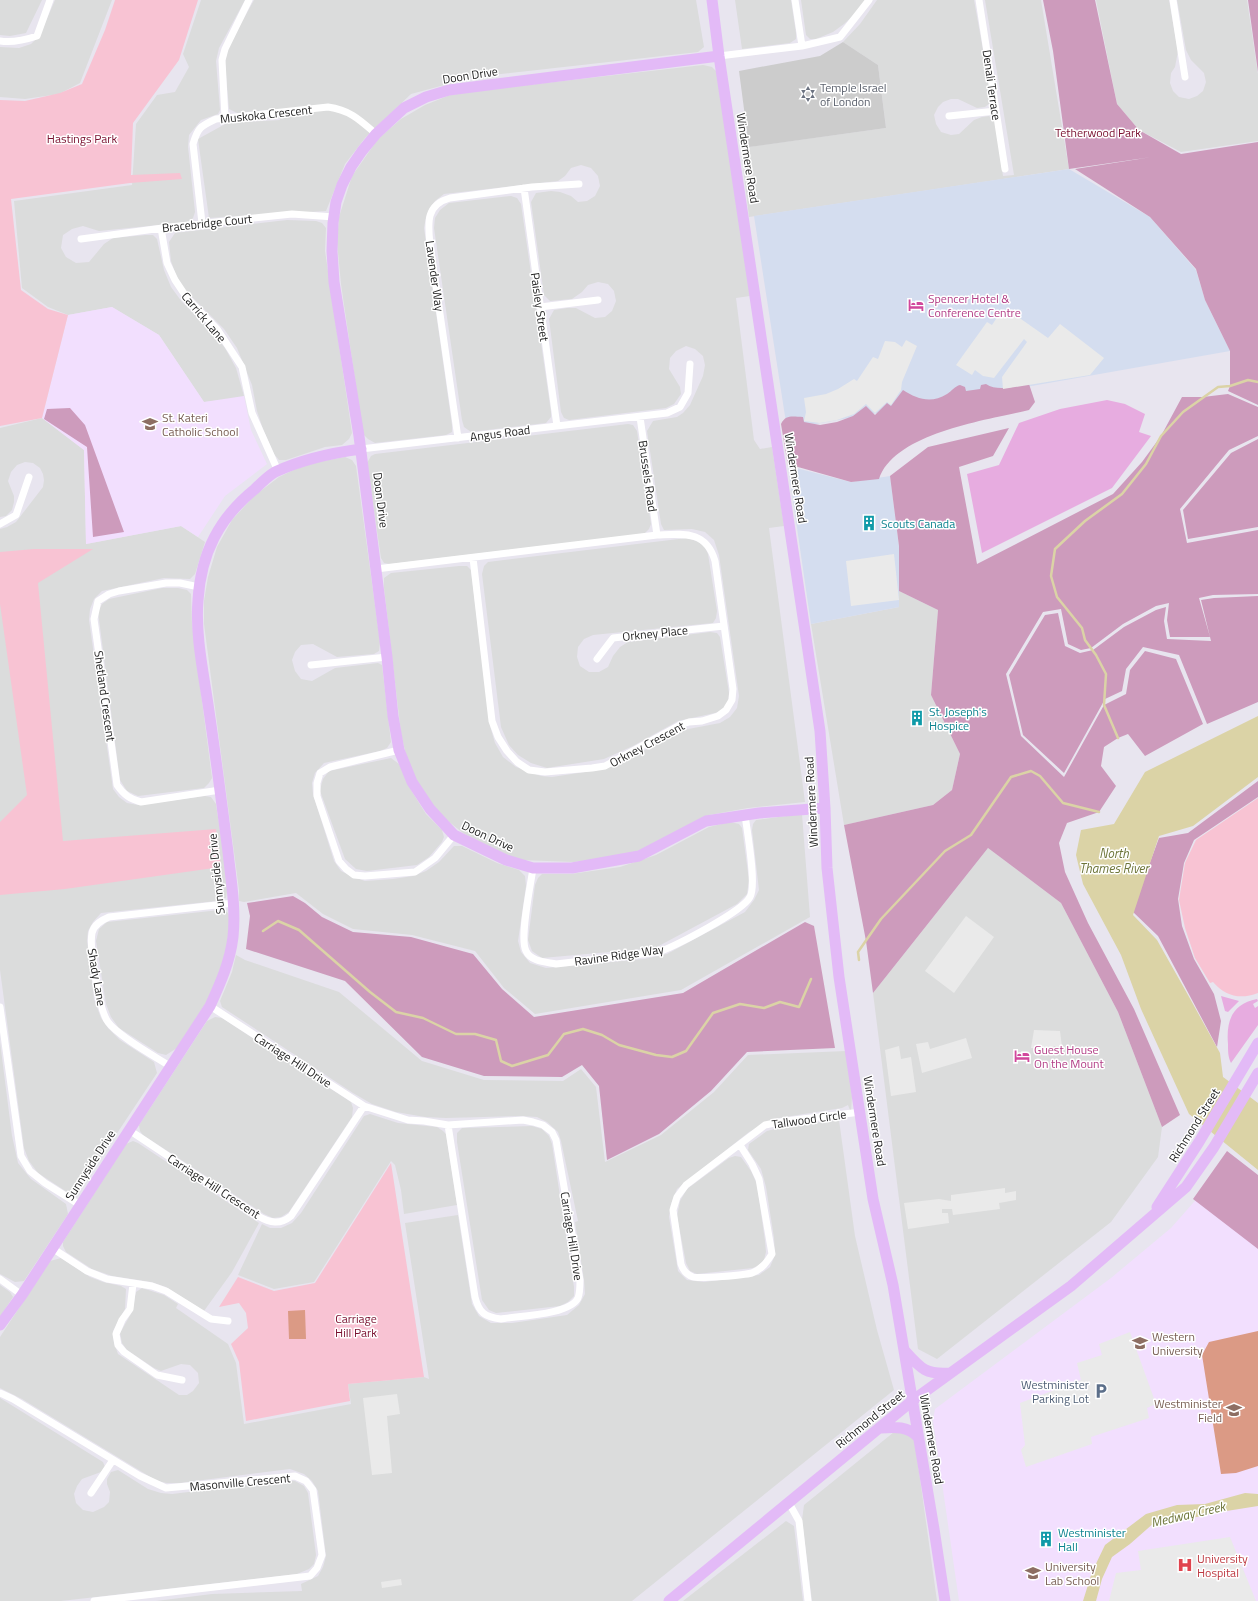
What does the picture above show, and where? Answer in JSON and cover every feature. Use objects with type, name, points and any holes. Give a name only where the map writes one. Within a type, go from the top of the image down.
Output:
[{"type":"main road","name":"Windermere Road","points":[[712,0],[719,56],[820,731],[827,868],[839,977],[874,1199],[893,1285],[945,1601]]},
{"type":"main road","name":"Doon Drive","points":[[719,56],[448,90],[426,97],[404,108],[376,134],[350,167],[338,196],[334,217],[332,251],[334,282],[361,449],[393,716],[399,750],[412,782],[430,809],[454,835],[506,860],[533,868],[572,868],[640,856],[706,821],[745,815],[825,808]]},
{"type":"main road","name":"Sunnyside Drive","points":[[0,1325],[22,1295],[210,1006],[225,972],[230,954],[233,936],[234,903],[198,631],[199,587],[203,567],[213,538],[228,514],[274,473],[304,460],[325,454],[361,449]]},
{"type":"main road","name":"Richmond Street","points":[[1149,1219],[1200,1142],[1258,1043]]},
{"type":"main road","name":"Richmond Street","points":[[669,1601],[912,1402],[1071,1286],[1186,1187],[1214,1147],[1257,1075]]},
{"type":"main road","points":[[904,1350],[916,1364],[927,1372],[940,1374],[951,1373]]},
{"type":"main road","points":[[880,1428],[893,1427],[907,1429],[918,1437]]},
{"type":"street","points":[[0,41],[24,41],[37,36],[50,0]]},
{"type":"street","points":[[225,118],[222,60],[225,49],[249,0]]},
{"type":"street","points":[[795,0],[802,46]]},
{"type":"street","points":[[719,56],[802,46],[840,37],[869,0]]},
{"type":"street","name":"Denali Terrace","points":[[979,0],[1005,169]]},
{"type":"street","points":[[1173,0],[1185,77]]},
{"type":"street","name":"Muskoka Crescent","points":[[202,223],[194,144],[197,131],[207,123],[216,119],[328,107],[340,108],[352,114],[376,134]]},
{"type":"street","points":[[949,116],[996,111]]},
{"type":"street","points":[[524,188],[579,184]]},
{"type":"street","name":"Paisley Street","points":[[524,188],[557,426]]},
{"type":"street","name":"Lavender Way","points":[[458,438],[428,223],[432,211],[441,201],[450,198],[524,188]]},
{"type":"street","name":"Bracebridge Court","points":[[81,239],[202,223],[292,214],[334,217]]},
{"type":"street","name":"Carrick Lane","points":[[161,228],[167,263],[175,280],[187,298],[217,329],[242,367],[252,413],[278,471]]},
{"type":"street","points":[[540,307],[598,300]]},
{"type":"street","name":"Angus Road","points":[[361,449],[667,413],[680,408],[688,393],[690,364]]},
{"type":"street","name":"Brussels Road","points":[[640,417],[657,535]]},
{"type":"street","points":[[0,524],[16,515],[29,477]]},
{"type":"street","name":"Orkney Crescent","points":[[376,569],[657,535],[683,534],[704,540],[712,550],[715,561],[733,689],[732,700],[726,710],[718,716],[702,721],[689,722],[668,731],[605,766],[545,772],[529,770],[517,762],[507,752],[498,737],[492,721],[473,558]]},
{"type":"street","name":"Shetland Crescent","points":[[199,587],[180,583],[166,583],[109,594],[98,602],[94,619],[117,785],[122,793],[131,799],[141,802],[220,790]]},
{"type":"street","name":"Orkney Place","points":[[596,659],[612,638],[724,626]]},
{"type":"street","points":[[311,665],[387,657]]},
{"type":"street","points":[[399,750],[330,767],[320,773],[317,783],[317,796],[339,861],[354,875],[365,876],[415,872],[435,858],[454,835]]},
{"type":"street","name":"Ravine Ridge Way","points":[[533,868],[524,935],[526,951],[531,957],[542,962],[556,964],[660,952],[674,946],[739,909],[751,897],[753,886],[752,872],[745,815]]},
{"type":"street","name":"Shady Lane","points":[[170,1066],[120,1033],[108,1022],[100,1005],[91,944],[92,931],[99,922],[109,916],[234,903]]},
{"type":"street","points":[[0,1006],[21,1156],[30,1171],[45,1183],[80,1205]]},
{"type":"street","name":"Carriage Hill Drive","points":[[210,1006],[364,1106],[408,1120],[448,1125],[523,1120],[543,1125],[552,1132],[556,1140],[580,1280],[578,1298],[573,1305],[561,1310],[500,1319],[491,1318],[479,1310],[475,1297],[448,1125]]},
{"type":"street","name":"Carriage Hill Crescent","points":[[129,1130],[258,1216],[267,1221],[277,1223],[285,1221],[291,1216],[364,1106]]},
{"type":"street","name":"Tallwood Circle","points":[[740,1145],[752,1164],[759,1179],[772,1254],[767,1264],[752,1273],[705,1278],[693,1277],[683,1270],[681,1264],[673,1210],[677,1197],[686,1185],[765,1125],[785,1121],[861,1112]]},
{"type":"street","points":[[52,1248],[87,1271],[107,1279],[152,1286],[166,1291],[211,1319],[228,1321]]},
{"type":"street","points":[[0,1279],[22,1295]]},
{"type":"street","points":[[133,1284],[130,1309],[122,1320],[116,1334],[118,1344],[124,1352],[157,1375],[182,1380]]},
{"type":"street","name":"Masonville Crescent","points":[[0,1393],[13,1399],[140,1476],[166,1488],[295,1476],[306,1481],[313,1490],[322,1555],[317,1568],[310,1576],[94,1601]]},
{"type":"street","points":[[91,1493],[113,1460]]},
{"type":"street","points":[[788,1503],[799,1521],[808,1601]]},
{"type":"shaded area","points":[[0,0],[42,0],[26,33],[10,36],[0,35]]},
{"type":"shaded area","points":[[55,0],[112,0],[80,83],[59,94],[25,99],[0,97],[0,47],[19,48],[31,44],[40,35]]},
{"type":"shaded area","points":[[201,0],[245,0],[219,48],[216,61],[220,110],[218,114],[201,120],[189,135],[188,147],[195,212],[193,218],[189,222],[99,231],[83,226],[72,229],[63,235],[61,248],[66,257],[76,263],[89,262],[104,244],[113,238],[153,235],[157,239],[164,270],[171,287],[182,302],[211,330],[225,348],[236,368],[244,396],[240,398],[204,402],[159,335],[112,307],[68,315],[48,307],[22,288],[14,201],[132,185],[136,124],[157,95],[175,92],[189,67],[183,54]]},
{"type":"shaded area","points":[[254,0],[696,0],[704,47],[698,52],[474,77],[411,94],[365,138],[345,164],[326,211],[209,218],[198,139],[227,123],[280,120],[277,109],[237,113],[229,109],[225,63],[228,47]]},
{"type":"shaded area","points":[[735,0],[791,0],[796,39],[790,43],[742,49]]},
{"type":"shaded area","points":[[801,0],[865,0],[856,13],[833,32],[816,39],[810,39],[806,35]]},
{"type":"shaded area","points":[[877,0],[974,0],[991,94],[990,103],[985,107],[977,108],[958,99],[951,99],[943,102],[938,107],[934,115],[936,124],[941,132],[951,135],[959,134],[974,120],[982,117],[989,116],[995,121],[1003,176],[1014,175],[985,0],[1041,0],[1069,169],[749,217],[741,148],[886,128],[878,65],[843,42],[860,24]]},
{"type":"shaded area","points":[[1096,0],[1169,0],[1178,51],[1175,67],[1171,73],[1170,83],[1173,91],[1179,97],[1189,99],[1197,96],[1203,91],[1206,82],[1204,73],[1191,60],[1186,50],[1177,0],[1247,0],[1258,74],[1258,141],[1181,152],[1139,130],[1117,104]]},
{"type":"shaded area","points":[[843,42],[878,65],[886,128],[749,147],[739,71],[820,56]]},
{"type":"shaded area","points":[[703,65],[712,67],[717,72],[750,296],[736,298],[754,440],[760,449],[772,447],[784,526],[769,528],[805,802],[748,808],[709,815],[641,850],[622,856],[574,862],[520,860],[501,854],[463,833],[443,817],[417,782],[406,755],[401,733],[384,578],[391,573],[459,566],[467,566],[471,570],[490,726],[495,743],[503,757],[516,767],[541,776],[552,777],[598,770],[617,765],[683,730],[720,723],[730,717],[737,708],[739,696],[719,555],[714,540],[705,532],[692,529],[664,530],[661,524],[647,431],[653,421],[677,417],[690,405],[703,376],[705,365],[703,356],[695,349],[686,346],[676,351],[670,358],[669,369],[680,387],[681,394],[674,404],[666,408],[569,420],[564,418],[561,412],[549,319],[554,310],[567,308],[576,308],[595,318],[605,317],[612,311],[616,301],[614,291],[608,284],[598,282],[588,285],[582,292],[572,299],[550,301],[544,295],[531,202],[536,193],[551,191],[560,192],[571,196],[578,202],[587,201],[595,196],[600,186],[598,176],[591,168],[581,165],[571,168],[565,176],[558,181],[444,194],[435,201],[430,208],[426,217],[424,228],[452,432],[446,435],[375,443],[363,434],[341,284],[337,242],[339,217],[352,176],[378,139],[401,119],[425,105],[450,95],[474,91]]},
{"type":"shaded area","points":[[1069,169],[1150,217],[1196,270],[1205,300],[1230,351],[787,429],[754,216]]},
{"type":"shaded area","points":[[511,196],[517,198],[521,204],[551,417],[546,423],[471,432],[464,427],[462,420],[434,228],[435,218],[440,210],[449,203]]},
{"type":"shaded area","points":[[287,220],[316,221],[322,223],[326,228],[325,251],[352,433],[349,439],[342,445],[325,447],[286,460],[279,460],[274,454],[263,429],[257,411],[252,385],[237,348],[224,329],[184,289],[176,275],[171,261],[169,242],[175,233]]},
{"type":"shaded area","name":"St. Kateri Catholic School","points":[[112,307],[159,335],[204,402],[244,396],[251,430],[267,464],[225,496],[198,537],[181,526],[86,544],[84,450],[42,418],[68,315]]},
{"type":"shaded area","points":[[1000,313],[1010,319],[1014,314],[1048,338],[1060,324],[1104,358],[1090,375],[1003,389],[1002,377],[1027,342],[1024,339],[994,378],[983,376],[975,370],[972,375],[956,365],[987,322],[992,325]]},
{"type":"shaded area","points":[[906,340],[917,346],[902,382],[901,390],[891,405],[887,402],[875,413],[866,404],[854,414],[837,420],[820,423],[804,421],[806,412],[804,398],[826,394],[838,389],[854,379],[857,381],[873,357],[878,359],[885,341],[895,342],[902,347]]},
{"type":"shaded area","points":[[1107,400],[1125,404],[1145,414],[1139,432],[1151,436],[1112,488],[982,553],[967,474],[999,465],[1019,423],[1060,409]]},
{"type":"shaded area","points":[[42,418],[84,450],[86,544],[181,526],[205,542],[195,574],[190,579],[164,578],[102,591],[94,599],[90,609],[89,620],[113,789],[119,797],[127,803],[138,805],[205,796],[211,797],[216,804],[228,884],[226,898],[217,901],[101,913],[93,922],[88,931],[87,940],[94,999],[101,1018],[108,1028],[120,1040],[154,1062],[157,1073],[75,1195],[70,1194],[38,1173],[29,1161],[24,1148],[0,970],[0,529],[16,522],[43,487],[44,480],[40,468],[33,463],[25,462],[17,465],[11,472],[8,481],[14,496],[12,510],[6,516],[0,517],[0,428]]},
{"type":"shaded area","points":[[628,424],[633,425],[637,431],[651,524],[649,529],[644,534],[390,564],[384,563],[381,558],[367,463],[371,456],[375,454]]},
{"type":"shaded area","points":[[345,457],[352,460],[356,466],[380,642],[379,651],[374,654],[337,657],[313,644],[301,645],[295,652],[292,660],[295,671],[301,679],[312,681],[335,668],[378,663],[382,665],[391,742],[387,748],[380,751],[324,763],[315,773],[312,783],[313,794],[334,861],[341,871],[365,881],[413,876],[426,871],[439,862],[454,846],[462,846],[497,863],[519,870],[525,876],[526,886],[518,941],[521,952],[530,963],[546,968],[644,959],[667,954],[745,912],[759,890],[752,830],[753,824],[756,820],[802,814],[810,917],[681,990],[535,1014],[504,988],[475,951],[412,935],[353,929],[323,914],[296,893],[244,902],[239,901],[239,890],[204,624],[204,601],[208,577],[217,547],[232,520],[254,496],[279,477],[306,464]]},
{"type":"shaded area","points":[[788,466],[851,482],[890,476],[899,546],[899,607],[811,624]]},
{"type":"shaded area","points":[[687,538],[704,545],[708,554],[717,611],[716,618],[713,623],[593,635],[584,639],[578,647],[577,657],[580,666],[589,672],[599,672],[608,667],[613,656],[620,647],[628,642],[710,632],[717,633],[720,637],[729,693],[728,702],[723,710],[678,721],[633,746],[604,759],[547,768],[531,763],[518,755],[509,745],[501,727],[482,574],[484,566],[488,562]]},
{"type":"shaded area","points":[[894,554],[899,600],[851,606],[846,561]]},
{"type":"shaded area","points":[[162,588],[178,588],[187,590],[191,594],[192,624],[212,778],[204,788],[138,796],[127,791],[120,780],[98,612],[102,604],[109,599]]},
{"type":"shaded area","points":[[899,591],[938,610],[931,695],[960,754],[952,790],[933,805],[844,825],[811,624],[899,607]]},
{"type":"shaded area","points":[[391,758],[399,764],[411,790],[426,814],[442,830],[444,837],[442,842],[429,857],[417,865],[367,871],[356,869],[345,859],[320,791],[323,779],[329,771]]},
{"type":"shaded area","points":[[730,822],[739,824],[742,828],[749,880],[747,894],[737,904],[655,948],[542,958],[532,951],[528,940],[535,885],[538,878],[542,874],[571,874],[620,867],[656,855],[709,827]]},
{"type":"shaded area","points":[[988,848],[1061,903],[1118,1012],[1162,1127],[1158,1157],[1111,1222],[937,1359],[918,1349],[873,993]]},
{"type":"shaded area","points":[[220,910],[227,912],[230,916],[227,946],[219,976],[207,1001],[177,1048],[166,1055],[158,1053],[119,1028],[111,1017],[106,1004],[96,941],[99,929],[107,922]]},
{"type":"shaded area","points":[[966,916],[994,937],[954,993],[925,971]]},
{"type":"shaded area","points":[[236,955],[245,960],[339,992],[422,1061],[484,1080],[563,1081],[581,1069],[596,1087],[605,1162],[661,1135],[714,1092],[748,1055],[846,1051],[852,1096],[851,1113],[848,1105],[842,1108],[773,1119],[749,1132],[677,1189],[671,1204],[669,1217],[678,1271],[687,1280],[704,1282],[759,1275],[770,1267],[775,1255],[774,1238],[766,1187],[761,1169],[748,1150],[749,1144],[767,1131],[787,1126],[839,1120],[855,1236],[877,1330],[894,1390],[632,1601],[156,1601],[212,1594],[302,1591],[301,1584],[318,1576],[323,1567],[326,1556],[318,1491],[312,1481],[304,1474],[290,1469],[180,1483],[157,1481],[22,1399],[0,1388],[0,1337],[50,1261],[61,1258],[90,1277],[121,1286],[126,1289],[125,1309],[113,1331],[114,1343],[118,1354],[179,1395],[187,1395],[193,1391],[199,1383],[198,1373],[190,1365],[181,1364],[161,1371],[127,1350],[122,1343],[120,1333],[132,1312],[136,1292],[142,1288],[164,1295],[178,1304],[176,1308],[228,1344],[236,1363],[244,1424],[351,1404],[348,1384],[424,1377],[429,1379],[405,1223],[458,1215],[472,1304],[479,1316],[491,1323],[512,1323],[567,1315],[579,1305],[585,1294],[575,1222],[578,1221],[558,1132],[547,1122],[537,1117],[425,1117],[396,1112],[372,1104],[222,1007],[220,1001],[232,972]]},
{"type":"shaded area","points":[[1221,996],[1239,1001],[1228,1012],[1225,1011]]},
{"type":"shaded area","points":[[1257,999],[1258,1001],[1253,1004],[1255,1008],[1258,1006],[1258,1025],[1231,1063],[1228,1049],[1228,1028],[1232,1015],[1236,1009],[1248,1001]]},
{"type":"shaded area","points":[[215,1017],[222,1018],[351,1102],[353,1108],[352,1117],[289,1212],[281,1217],[273,1218],[264,1214],[143,1135],[140,1131],[139,1125],[207,1021]]},
{"type":"shaded area","points":[[1034,1030],[1060,1031],[1062,1047],[1054,1046],[1053,1050],[1031,1048]]},
{"type":"shaded area","points":[[966,1038],[972,1058],[922,1073],[916,1044],[928,1042],[930,1049]]},
{"type":"shaded area","points":[[0,1042],[12,1136],[18,1163],[31,1179],[66,1204],[68,1214],[24,1281],[15,1282],[0,1274]]},
{"type":"shaded area","points":[[899,1046],[901,1059],[911,1057],[916,1092],[891,1096],[885,1050]]},
{"type":"shaded area","points":[[370,1114],[398,1123],[437,1127],[446,1134],[457,1205],[404,1214],[401,1190],[395,1165],[391,1161],[314,1282],[274,1289],[238,1275],[262,1224],[270,1228],[281,1228],[292,1223],[301,1213],[364,1116]]},
{"type":"shaded area","points":[[532,1126],[542,1129],[549,1136],[552,1144],[574,1287],[574,1296],[568,1302],[560,1306],[496,1313],[489,1310],[482,1300],[457,1142],[457,1133],[462,1128]]},
{"type":"shaded area","points":[[133,1141],[259,1223],[232,1272],[204,1311],[166,1287],[151,1282],[112,1276],[92,1269],[66,1252],[63,1246],[63,1242],[126,1144]]},
{"type":"shaded area","points":[[735,1156],[741,1157],[751,1171],[757,1184],[765,1241],[766,1252],[764,1260],[753,1268],[697,1274],[690,1271],[686,1263],[677,1216],[680,1201],[687,1189],[729,1158]]},
{"type":"shaded area","name":"Western University","points":[[1231,1160],[1258,1180],[1258,1601],[959,1601],[933,1420],[935,1409],[1111,1278],[1171,1228]]},
{"type":"shaded area","points":[[1005,1188],[1005,1193],[1016,1191],[1016,1200],[999,1203],[1000,1209],[953,1215],[952,1209],[942,1209],[942,1213],[948,1213],[949,1223],[908,1229],[904,1203],[939,1199],[951,1201],[951,1195]]},
{"type":"shaded area","points":[[0,1285],[10,1292],[13,1297],[0,1317]]},
{"type":"shaded area","points":[[305,1310],[306,1339],[289,1339],[288,1311]]},
{"type":"shaded area","name":"Westminister Field","points":[[1258,1331],[1258,1466],[1236,1473],[1221,1474],[1202,1355],[1209,1342]]},
{"type":"shaded area","name":"Westminister Parking Lot","points":[[1130,1332],[1156,1404],[1147,1408],[1149,1418],[1091,1437],[1092,1444],[1026,1467],[1021,1450],[1025,1445],[1020,1403],[1081,1380],[1077,1363],[1102,1355],[1099,1344]]},
{"type":"shaded area","points":[[397,1394],[400,1414],[387,1416],[392,1473],[372,1475],[363,1398]]},
{"type":"shaded area","points":[[0,1398],[103,1462],[105,1467],[101,1472],[82,1479],[77,1486],[74,1494],[76,1503],[83,1510],[93,1512],[104,1507],[109,1502],[110,1492],[107,1479],[111,1472],[118,1470],[148,1489],[161,1493],[172,1494],[286,1480],[295,1481],[304,1486],[308,1493],[316,1555],[314,1564],[309,1569],[297,1574],[61,1601],[0,1601]]},
{"type":"shaded area","points":[[901,1430],[914,1436],[937,1601],[812,1601],[802,1520],[804,1505],[894,1432]]},
{"type":"shaded area","points":[[786,1521],[794,1526],[803,1601],[683,1601]]},
{"type":"shaded area","name":"University Hospital","points":[[1230,1537],[1256,1601],[1109,1601],[1116,1573],[1141,1570],[1138,1551]]},
{"type":"shaded area","points":[[401,1579],[402,1585],[382,1588],[381,1582]]},
{"type":"green space","name":"Hastings Park","points":[[115,0],[198,0],[179,60],[133,123],[131,175],[180,173],[182,179],[130,183],[11,199],[21,290],[48,309],[68,315],[42,418],[0,426],[0,100],[25,101],[60,93],[82,84],[105,30]]},
{"type":"green space","name":"Tetherwood Park","points":[[1043,0],[1095,0],[1117,104],[1139,130],[1181,154],[1258,142],[1258,405],[1228,391],[1230,386],[1230,351],[1205,300],[1196,269],[1150,217],[1075,169],[1152,157],[1069,169],[1053,51]]},
{"type":"green space","points":[[1248,0],[1258,0],[1258,72]]},
{"type":"green space","points":[[986,384],[996,388],[1001,388],[1029,384],[1035,402],[1029,410],[967,424],[922,440],[903,450],[888,463],[879,479],[851,482],[791,465],[788,466],[781,424],[788,417],[803,417],[804,422],[820,425],[837,422],[853,416],[866,406],[875,415],[887,403],[891,406],[903,390],[919,398],[930,400],[949,393],[960,385],[965,387],[966,391],[980,389],[981,385]]},
{"type":"green space","points":[[1228,394],[1258,407],[1258,436],[1229,450],[1180,509],[1187,543],[1258,530],[1258,594],[1213,595],[1199,598],[1210,637],[1170,637],[1167,620],[1169,603],[1156,606],[1123,624],[1091,648],[1081,650],[1068,644],[1061,609],[1043,612],[1006,674],[1021,736],[1064,777],[1104,705],[1126,694],[1130,670],[1145,651],[1176,659],[1203,724],[1145,756],[1128,734],[1118,738],[1104,747],[1101,766],[1116,786],[1099,812],[1067,823],[1059,843],[1065,872],[1088,923],[1134,1009],[1180,1115],[1162,1127],[1118,1012],[1061,903],[988,848],[873,993],[866,941],[844,825],[933,805],[952,790],[960,754],[931,695],[938,610],[899,591],[899,546],[890,476],[928,447],[1009,428],[993,456],[959,467],[977,564],[1113,494],[1142,462],[1161,436],[1182,397],[1203,397]]},
{"type":"green space","points":[[70,408],[85,425],[124,532],[93,537],[87,447],[44,419],[47,409]]},
{"type":"green space","points":[[1258,439],[1258,527],[1188,539],[1183,510],[1231,453]]},
{"type":"green space","points":[[34,549],[93,549],[38,583],[63,841],[216,829],[221,867],[65,889],[0,895],[0,822],[27,795],[0,604],[0,552]]},
{"type":"green space","points":[[1258,596],[1258,702],[1207,724],[1179,655],[1143,647],[1126,669],[1122,691],[1105,699],[1064,773],[1023,735],[1009,675],[1045,615],[1058,613],[1065,646],[1080,653],[1093,650],[1124,627],[1156,610],[1166,607],[1164,621],[1167,639],[1211,641],[1201,600]]},
{"type":"green space","points":[[1258,781],[1258,797],[1194,840],[1184,863],[1178,899],[1182,926],[1194,959],[1214,994],[1221,1021],[1217,1047],[1158,936],[1132,911],[1159,838],[1188,833]]},
{"type":"green space","points":[[1258,798],[1258,993],[1239,996],[1223,991],[1213,982],[1210,983],[1195,958],[1185,928],[1179,900],[1185,863],[1196,840]]},
{"type":"green space","points":[[293,896],[305,903],[322,917],[353,932],[411,937],[473,954],[502,989],[534,1017],[683,993],[805,922],[814,926],[835,1048],[747,1052],[711,1091],[659,1134],[607,1160],[599,1086],[582,1065],[562,1077],[484,1076],[422,1057],[345,981],[246,949],[250,916],[247,903]]},
{"type":"green space","points":[[1227,1151],[1258,1175],[1258,1249],[1193,1199]]},
{"type":"green space","name":"Carriage Hill Park","points":[[391,1163],[424,1377],[348,1384],[350,1401],[246,1421],[239,1362],[231,1344],[248,1328],[246,1313],[239,1303],[219,1307],[238,1277],[274,1291],[315,1283]]},
{"type":"water","name":"North Thames River","points":[[1258,716],[1258,777],[1193,826],[1159,836],[1133,915],[1157,940],[1188,995],[1220,1053],[1223,1077],[1258,1103],[1258,1170],[1189,1114],[1141,1009],[1121,955],[1083,884],[1076,855],[1081,830],[1114,824],[1145,772]]},
{"type":"water","name":"Medway Creek","points":[[1245,1493],[1258,1494],[1258,1506],[1197,1517],[1155,1522],[1130,1544],[1112,1557],[1102,1579],[1096,1601],[1083,1601],[1092,1572],[1105,1545],[1146,1514],[1177,1505],[1205,1504]]},
{"type":"waterway","points":[[1118,738],[1104,705],[1106,674],[1096,655],[1085,640],[1082,628],[1057,597],[1051,576],[1055,549],[1085,521],[1122,494],[1146,464],[1161,436],[1183,412],[1218,387],[1230,386],[1248,380],[1258,382]]},
{"type":"waterway","points":[[859,960],[858,952],[881,919],[945,851],[971,835],[1011,777],[1031,771],[1040,776],[1063,803],[1099,812]]},
{"type":"waterway","points":[[263,931],[278,921],[299,930],[370,992],[396,1012],[423,1018],[456,1034],[475,1034],[496,1040],[501,1061],[512,1066],[548,1055],[564,1034],[583,1029],[602,1035],[619,1045],[656,1055],[672,1057],[686,1051],[713,1013],[740,1004],[764,1008],[780,1002],[799,1007],[811,979]]},
{"type":"place","name":"Temple Israel of London","points":[[808,94]]},
{"type":"place","name":"Spencer Hotel & Conference Centre","points":[[916,305]]},
{"type":"place","name":"St. Kateri Catholic School","points":[[150,424]]},
{"type":"place","name":"Scouts Canada","points":[[869,523]]},
{"type":"place","name":"St. Joseph's Hospice","points":[[917,718]]},
{"type":"place","name":"Guest House On the Mount","points":[[1022,1056]]},
{"type":"place","name":"Western University","points":[[1140,1343]]},
{"type":"place","name":"Westminister Parking Lot","points":[[1101,1391]]},
{"type":"place","name":"Westminister Field","points":[[1234,1410]]},
{"type":"place","name":"Westminister Hall","points":[[1046,1539]]},
{"type":"place","name":"University Hospital","points":[[1185,1565]]},
{"type":"place","name":"University Lab School","points":[[1033,1573]]}]
